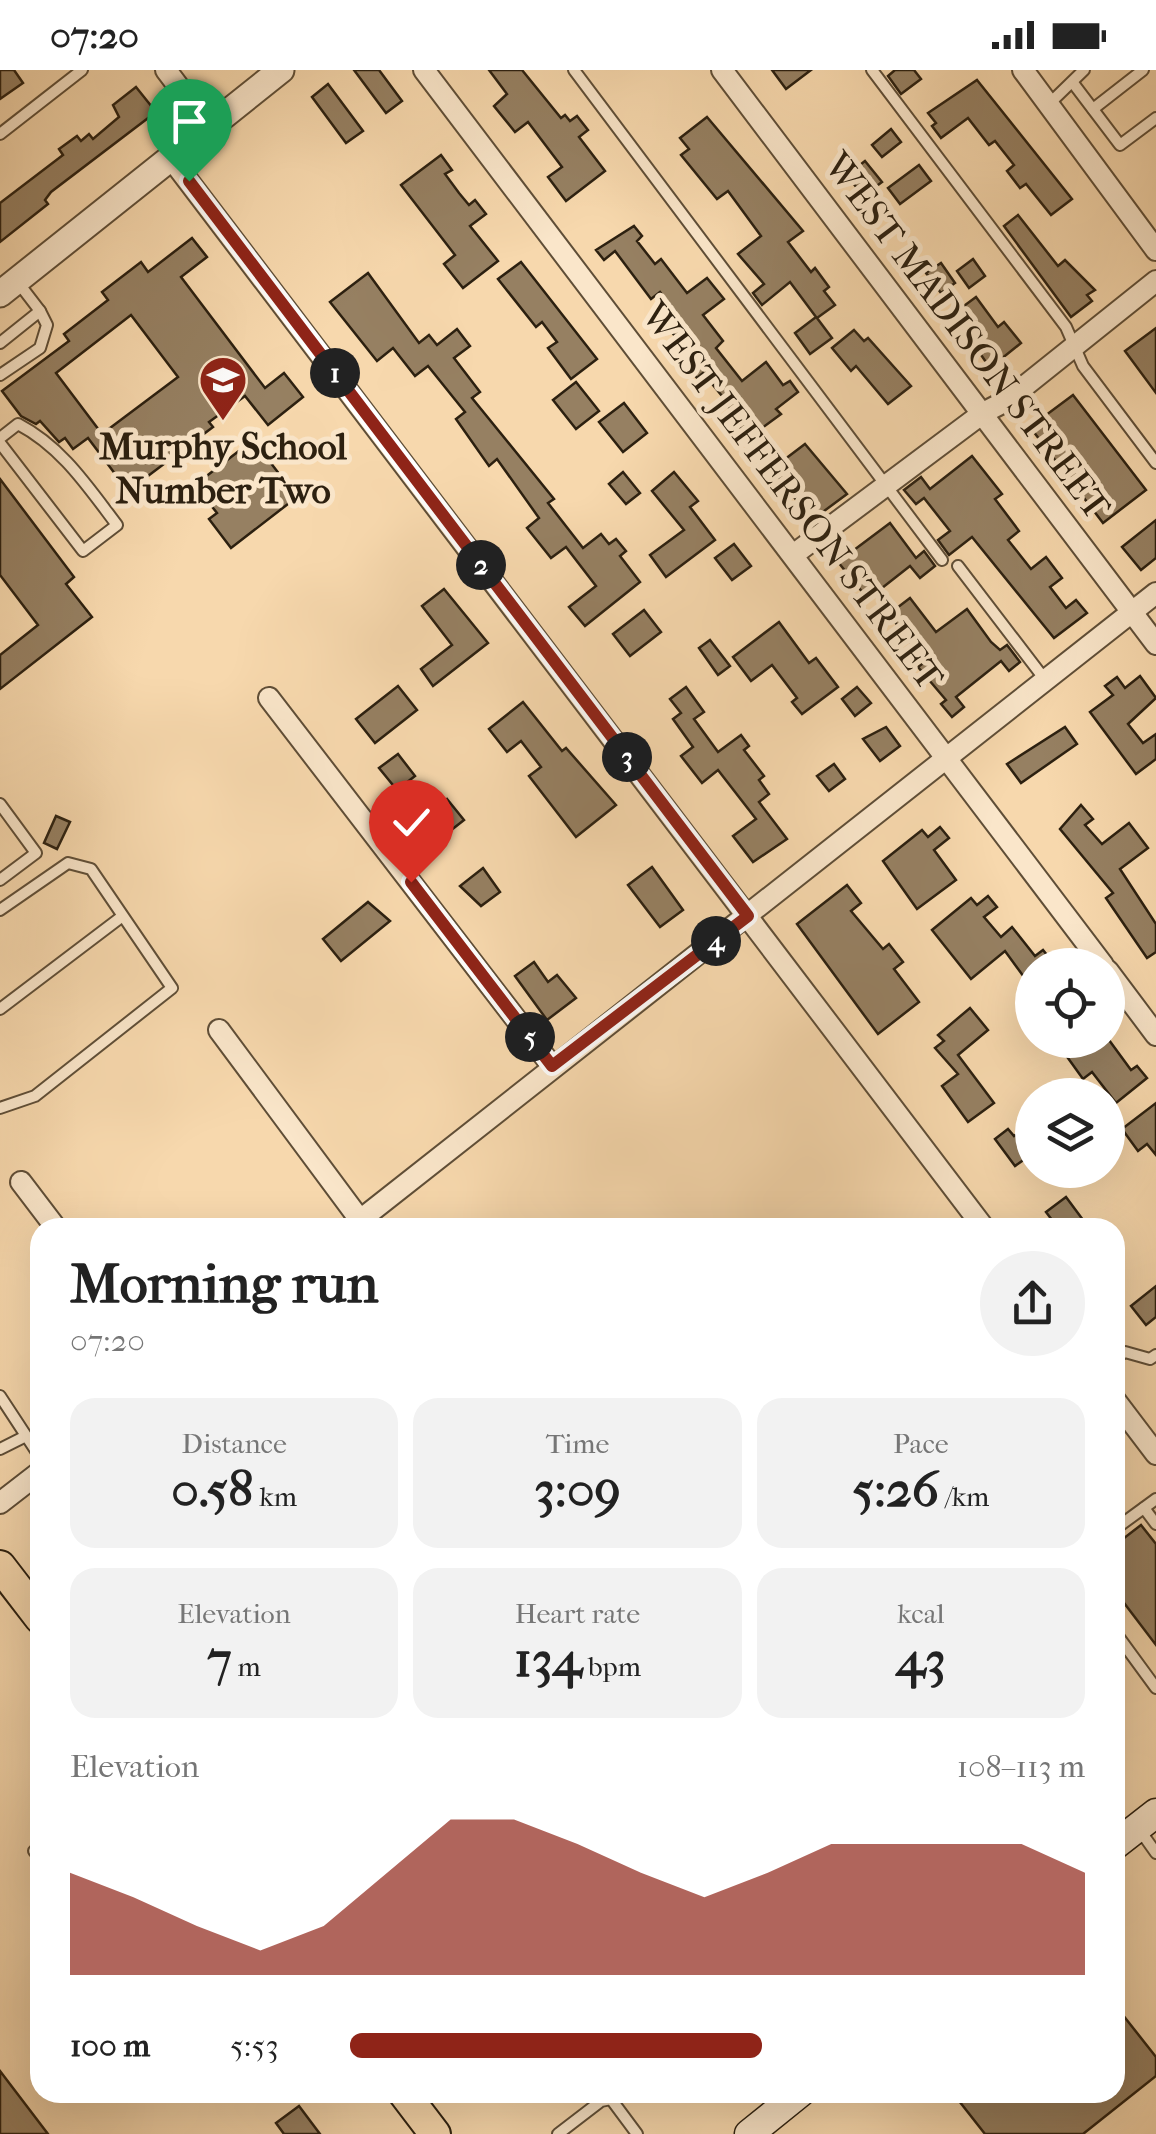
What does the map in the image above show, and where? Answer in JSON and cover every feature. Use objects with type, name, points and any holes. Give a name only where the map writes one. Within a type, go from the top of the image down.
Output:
[{"type":"main road","points":[[0,1566],[30,1605]]},
{"type":"main road","points":[[1125,1837],[1147,1820]]},
{"type":"main road","points":[[409,2103],[423,2134]]},
{"type":"main road","points":[[411,2103],[434,2134]]},
{"type":"main road","points":[[749,2134],[787,2103]]},
{"type":"street","points":[[166,70],[209,127]]},
{"type":"street","points":[[8,287],[281,70]]},
{"type":"street","name":"WEST JEFFERSON STREET","points":[[424,70],[1090,948]]},
{"type":"street","name":"WEST MADISON STREET","points":[[722,70],[1156,644]]},
{"type":"street","points":[[1022,70],[1156,250]]},
{"type":"street","points":[[170,157],[976,1218]]},
{"type":"street","points":[[793,556],[983,412],[1006,401],[1156,281]]},
{"type":"street","points":[[367,1218],[552,1066],[948,760],[1156,593]]},
{"type":"street","points":[[270,698],[552,1066]]},
{"type":"street","name":"WEST JEFFERSON STREET","points":[[1125,994],[1156,1035]]},
{"type":"street","points":[[218,1030],[354,1218]]},
{"type":"street","points":[[21,1182],[48,1218]]},
{"type":"street","points":[[1125,1413],[1156,1454]]},
{"type":"street","points":[[0,1503],[30,1480]]},
{"type":"lane","points":[[0,134],[82,70]]},
{"type":"lane","points":[[574,70],[942,560]]},
{"type":"lane","points":[[872,70],[1066,327],[1083,366],[1156,463]]},
{"type":"lane","points":[[1049,104],[1084,70]]},
{"type":"lane","points":[[1093,109],[1143,70]]},
{"type":"lane","points":[[1073,82],[1120,145],[1156,118]]},
{"type":"lane","points":[[0,375],[40,348],[47,325],[40,310],[8,287]]},
{"type":"lane","points":[[0,343],[40,310]]},
{"type":"lane","points":[[18,424],[38,434],[68,462],[117,525],[83,551],[0,440],[18,424]]},
{"type":"lane","points":[[958,566],[1047,682]]},
{"type":"lane","points":[[0,804],[36,853],[0,880]]},
{"type":"lane","points":[[0,910],[68,863],[91,870],[120,918],[172,988],[36,1096],[0,1108]]},
{"type":"lane","points":[[0,1010],[120,918]]},
{"type":"lane","points":[[1125,1352],[1150,1359],[1156,1355]]},
{"type":"lane","points":[[0,1396],[17,1416],[30,1444]]},
{"type":"lane","points":[[0,1450],[24,1437]]},
{"type":"lane","points":[[1125,1522],[1156,1499]]},
{"type":"lane","points":[[1144,1508],[1156,1524]]},
{"type":"lane","points":[[1125,1646],[1156,1688]]},
{"type":"lane","points":[[1147,1820],[1156,1853]]},
{"type":"lane","points":[[558,2134],[597,2103]]},
{"type":"lane","points":[[613,2103],[636,2134]]},
{"type":"building","points":[[0,70],[14,70],[23,83],[0,99]]},
{"type":"building","points":[[354,70],[379,70],[402,101],[386,113]]},
{"type":"building","points":[[489,70],[522,70],[561,118],[565,115],[570,121],[577,116],[588,130],[579,137],[605,171],[566,201],[548,177],[562,167],[528,122],[515,132],[494,106],[507,94]]},
{"type":"building","points":[[772,70],[811,70],[786,89]]},
{"type":"building","points":[[895,70],[914,70],[921,79],[901,94],[888,76]]},
{"type":"building","points":[[977,80],[1072,199],[1051,215],[1026,184],[1020,188],[1007,171],[1014,165],[995,141],[989,145],[968,118],[941,138],[932,126],[936,123],[928,113]]},
{"type":"building","points":[[328,84],[363,131],[346,143],[312,97]]},
{"type":"building","points":[[136,87],[156,112],[51,192],[45,200],[48,204],[0,242],[0,203],[63,155],[59,149],[77,136],[81,141],[89,134],[93,139],[119,117],[113,105]]},
{"type":"building","points":[[707,117],[803,231],[788,242],[811,272],[815,268],[829,287],[824,291],[835,305],[817,318],[832,338],[810,354],[795,333],[816,317],[790,282],[762,305],[753,293],[764,284],[738,254],[761,236],[728,191],[717,199],[681,155],[689,149],[680,138]]},
{"type":"building","points":[[891,129],[901,142],[882,157],[872,145]]},
{"type":"building","points":[[441,155],[452,170],[445,174],[459,193],[469,205],[475,200],[486,214],[470,226],[498,261],[463,288],[444,264],[455,255],[401,185]]},
{"type":"building","points":[[865,161],[882,182],[863,196],[847,175]]},
{"type":"building","points":[[919,165],[931,181],[900,204],[888,188]]},
{"type":"building","points":[[1018,215],[1058,266],[1065,260],[1095,290],[1087,295],[1092,301],[1071,317],[1004,226]]},
{"type":"building","points":[[634,226],[642,236],[637,241],[655,264],[661,259],[687,293],[707,278],[724,299],[703,315],[723,341],[716,348],[742,381],[766,362],[783,385],[790,381],[798,392],[776,409],[781,414],[747,439],[722,396],[703,373],[697,378],[689,368],[696,363],[663,321],[675,311],[660,292],[651,299],[615,251],[604,260],[596,250]]},
{"type":"building","points":[[192,238],[207,257],[181,277],[265,388],[284,373],[303,397],[268,425],[245,396],[209,422],[213,427],[128,491],[88,438],[73,449],[65,438],[59,442],[40,421],[36,424],[21,416],[2,391],[69,341],[64,334],[108,300],[102,292],[141,262],[148,272]],"holes":[[[131,315],[178,377],[102,434],[56,373]]]},
{"type":"building","points":[[973,259],[985,276],[969,288],[957,271]]},
{"type":"building","points":[[521,262],[597,359],[571,379],[548,348],[557,342],[542,322],[536,327],[498,279]]},
{"type":"building","points":[[941,263],[955,283],[941,293],[926,273]]},
{"type":"building","points":[[368,273],[419,343],[429,335],[437,345],[457,329],[470,346],[454,358],[480,392],[472,398],[554,499],[548,503],[583,548],[601,534],[609,544],[616,539],[626,551],[620,556],[640,582],[585,626],[569,607],[596,586],[566,547],[551,558],[527,528],[539,518],[497,459],[489,466],[456,419],[465,412],[428,366],[415,376],[393,348],[377,361],[330,302]]},
{"type":"building","points":[[976,297],[998,327],[1004,322],[1021,343],[990,368],[953,314]]},
{"type":"building","points":[[1156,328],[1156,393],[1125,351]]},
{"type":"building","points":[[854,330],[864,341],[868,338],[911,386],[888,404],[856,366],[851,371],[832,348]]},
{"type":"building","points":[[576,382],[599,411],[576,429],[553,400]]},
{"type":"building","points":[[1073,395],[1146,490],[1103,523],[1030,427]]},
{"type":"building","points":[[624,403],[647,433],[623,452],[599,422]]},
{"type":"building","points":[[253,440],[297,497],[231,548],[209,519],[217,513],[195,485]]},
{"type":"building","points":[[805,444],[847,494],[812,520],[772,469]]},
{"type":"building","points":[[972,456],[1002,494],[995,499],[1019,531],[1008,540],[1031,569],[1046,557],[1062,578],[1050,587],[1066,608],[1076,600],[1087,613],[1054,638],[972,537],[949,555],[938,540],[950,531],[924,498],[916,504],[904,490],[921,477],[930,489]]},
{"type":"building","points":[[623,472],[640,493],[626,504],[609,484]]},
{"type":"building","points":[[674,472],[698,501],[690,507],[715,540],[666,577],[650,555],[684,530],[652,491]]},
{"type":"building","points":[[0,479],[74,577],[66,584],[92,617],[0,689],[0,655],[38,625],[0,575]]},
{"type":"building","points":[[1156,520],[1156,558],[1141,570],[1122,547]]},
{"type":"building","points":[[890,523],[916,558],[924,551],[935,566],[920,578],[910,566],[868,599],[838,562]]},
{"type":"building","points":[[734,544],[751,566],[732,580],[715,558]]},
{"type":"building","points":[[444,589],[488,643],[433,686],[421,669],[452,645],[422,606]]},
{"type":"building","points":[[910,598],[936,632],[967,609],[991,642],[1000,650],[1007,645],[1020,662],[1009,671],[1001,661],[956,697],[964,707],[952,717],[941,704],[946,700],[918,667],[925,662],[889,614]]},
{"type":"building","points":[[644,610],[661,632],[630,656],[613,634]]},
{"type":"building","points":[[779,622],[809,663],[816,658],[838,687],[802,714],[792,702],[797,698],[772,665],[751,681],[733,657]]},
{"type":"building","points":[[710,640],[730,666],[718,675],[699,648]]},
{"type":"building","points":[[1140,676],[1156,698],[1128,724],[1143,743],[1156,734],[1156,759],[1136,774],[1090,712],[1113,695],[1105,686],[1117,677],[1125,688]]},
{"type":"building","points":[[398,686],[417,710],[375,743],[356,719]]},
{"type":"building","points":[[686,687],[704,712],[694,719],[718,752],[741,735],[749,746],[744,750],[764,776],[759,780],[769,794],[759,802],[787,839],[753,862],[733,836],[756,819],[718,770],[702,783],[681,756],[693,747],[673,719],[681,713],[670,699]]},
{"type":"building","points":[[857,687],[871,703],[855,716],[842,699]]},
{"type":"building","points":[[523,702],[562,751],[566,748],[616,805],[576,837],[529,776],[541,767],[521,741],[507,752],[489,729]]},
{"type":"building","points":[[886,727],[900,746],[880,761],[863,739]]},
{"type":"building","points":[[1065,727],[1077,744],[1021,783],[1007,764]]},
{"type":"building","points":[[398,754],[415,776],[397,790],[379,768]]},
{"type":"building","points":[[834,764],[845,779],[829,791],[817,776]]},
{"type":"building","points":[[447,799],[464,820],[436,842],[419,821]]},
{"type":"building","points":[[1081,805],[1093,819],[1085,825],[1102,844],[1129,823],[1148,848],[1120,869],[1156,924],[1156,952],[1147,958],[1106,898],[1113,893],[1060,829]]},
{"type":"building","points":[[56,816],[70,822],[57,849],[44,843]]},
{"type":"building","points":[[940,827],[949,838],[934,850],[956,880],[917,909],[883,861],[922,830],[928,837]]},
{"type":"building","points":[[652,867],[683,910],[660,927],[628,885]]},
{"type":"building","points":[[483,868],[500,892],[481,906],[460,886]]},
{"type":"building","points":[[847,885],[861,903],[851,911],[883,949],[889,944],[903,962],[894,969],[919,1002],[878,1034],[797,924]]},
{"type":"building","points":[[988,896],[997,907],[984,917],[1001,937],[1012,927],[1029,948],[1015,948],[1015,965],[1005,951],[971,979],[932,930],[971,898],[977,905]]},
{"type":"building","points":[[368,902],[390,921],[341,961],[323,939]]},
{"type":"building","points":[[534,962],[548,982],[557,975],[576,998],[547,1020],[515,976]]},
{"type":"building","points":[[970,1008],[988,1030],[958,1055],[994,1103],[968,1122],[942,1086],[958,1074],[935,1048],[944,1041],[938,1035]]},
{"type":"building","points":[[1068,1058],[1122,1058],[1131,1070],[1137,1066],[1147,1078],[1125,1096],[1125,1078],[1097,1078],[1092,1072],[1082,1078]]},
{"type":"building","points":[[1156,1103],[1156,1155],[1147,1144],[1138,1151],[1125,1133],[1125,1127]]},
{"type":"building","points":[[1008,1129],[1014,1136],[1015,1166],[995,1139]]},
{"type":"building","points":[[1066,1197],[1082,1218],[1050,1218],[1046,1212]]},
{"type":"building","points":[[1156,1286],[1156,1317],[1146,1325],[1131,1306]]},
{"type":"building","points":[[1141,1525],[1156,1544],[1156,1645],[1125,1604],[1125,1537]]},
{"type":"building","points":[[1125,2018],[1156,2057],[1156,2076],[1125,2101]]},
{"type":"building","points":[[0,2071],[48,2134],[0,2134]]},
{"type":"building","points":[[961,2103],[1122,2103],[1083,2134],[985,2134]]},
{"type":"building","points":[[299,2106],[320,2134],[284,2134],[276,2123]]},
{"type":"place","name":"Murphy School Number Two","points":[[223,422]]},
{"type":"route","points":[[189,181],[748,916],[552,1066],[411,882]]}]
